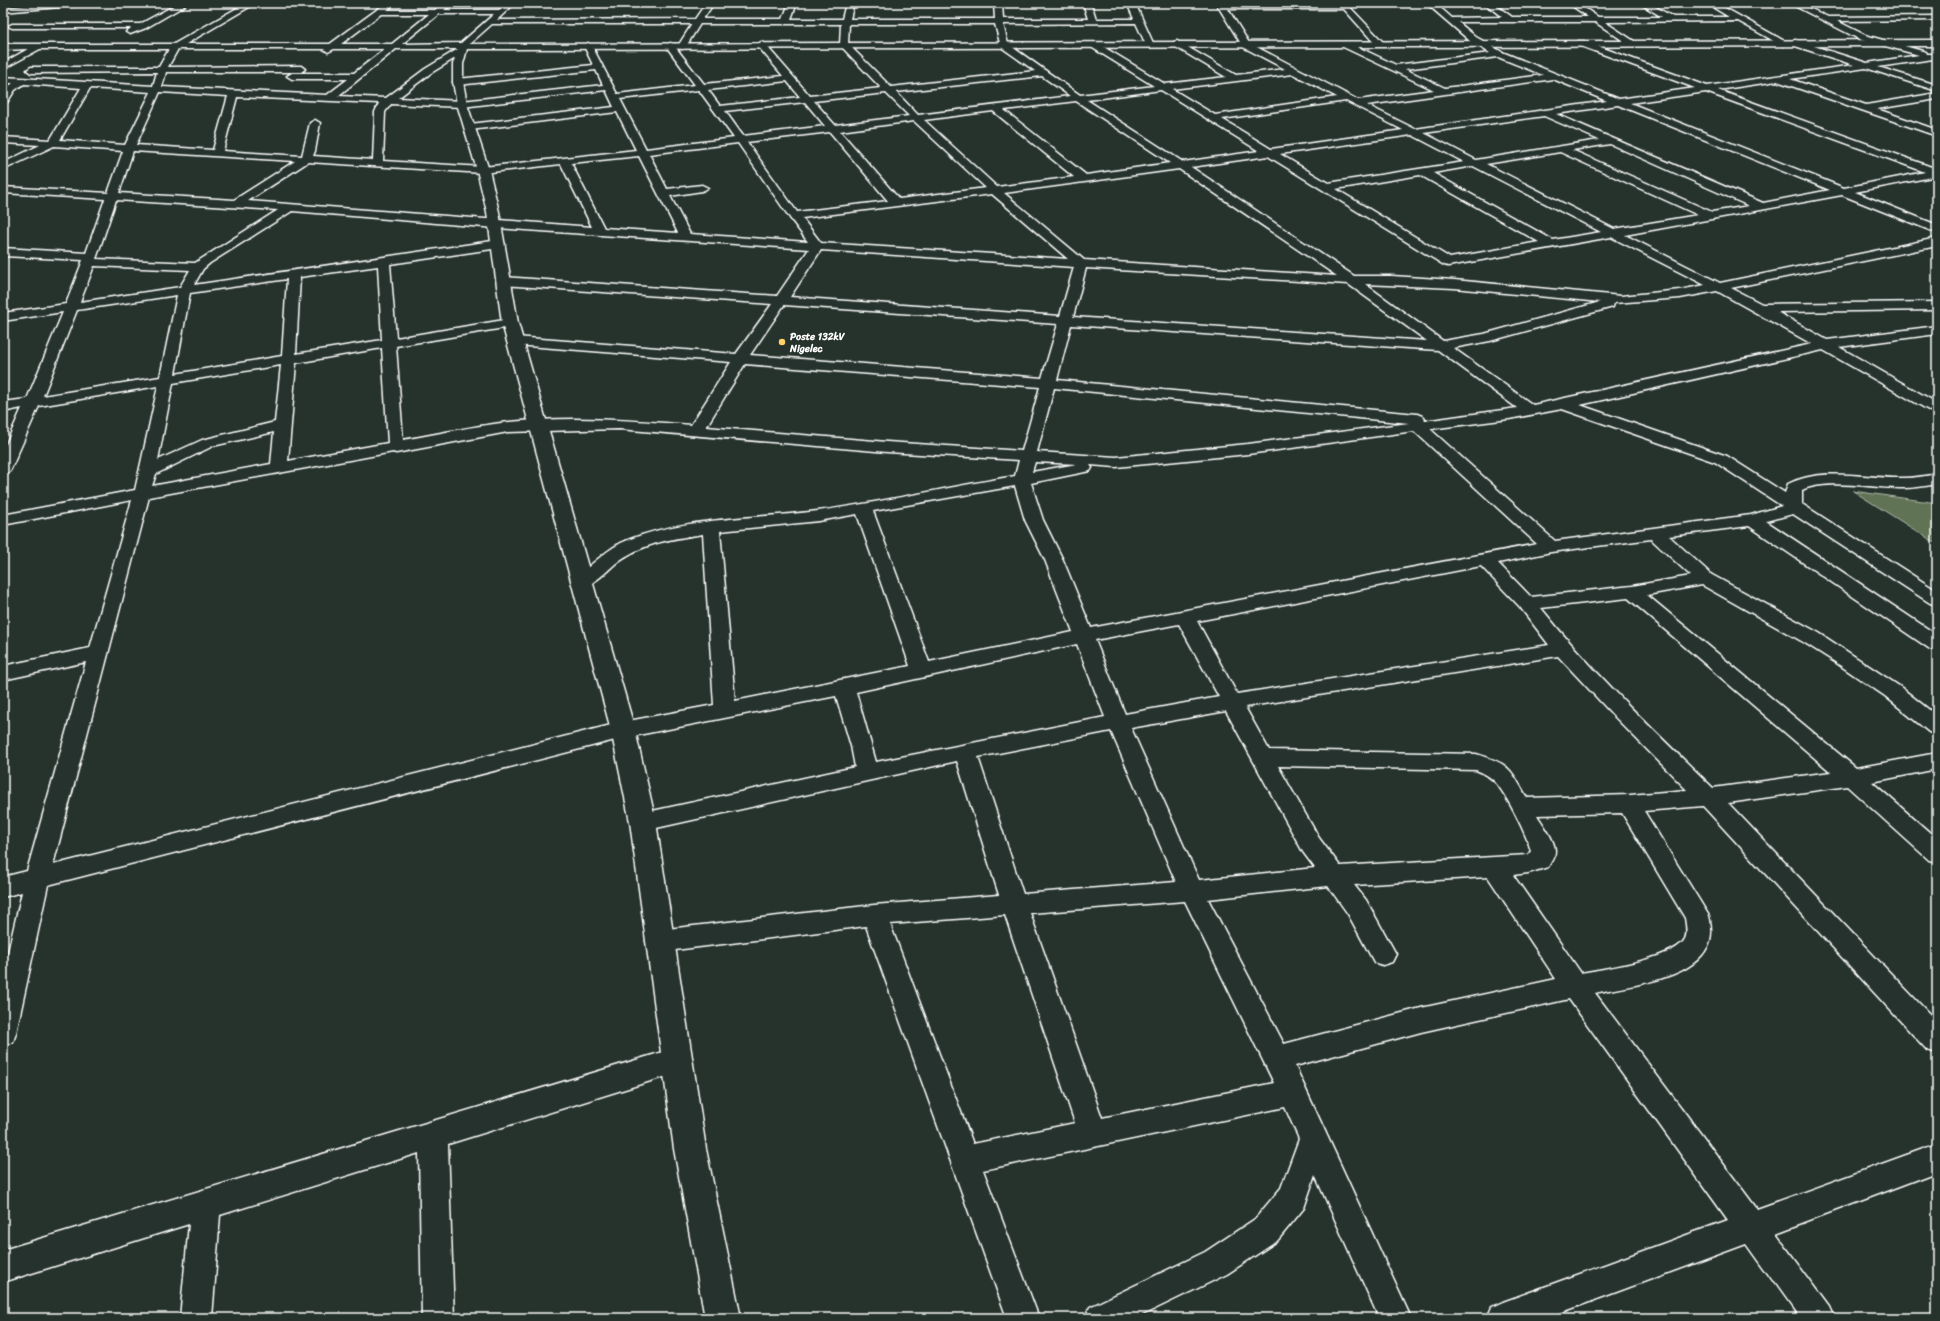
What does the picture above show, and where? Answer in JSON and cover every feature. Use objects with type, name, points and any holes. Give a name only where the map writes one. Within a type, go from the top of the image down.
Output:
[{"type":"street","points":[[3,10],[57,4],[82,3]]},
{"type":"street","points":[[102,47],[185,3]]},
{"type":"street","points":[[3,469],[33,402],[90,259],[129,148],[157,89],[162,69],[175,47],[252,3]]},
{"type":"street","points":[[320,56],[392,3]]},
{"type":"street","points":[[329,98],[448,3]]},
{"type":"street","points":[[378,164],[380,112],[388,101],[462,48],[511,3]]},
{"type":"street","points":[[682,46],[710,3]]},
{"type":"street","points":[[786,21],[793,3]]},
{"type":"street","points":[[850,3],[845,21],[844,45],[916,118],[995,191],[1081,264]]},
{"type":"street","points":[[998,3],[999,29],[1004,45],[1078,98],[1351,280],[1530,410]]},
{"type":"street","points":[[1087,3],[1093,21]]},
{"type":"street","points":[[1132,3],[1150,45]]},
{"type":"street","points":[[1430,3],[1480,44],[1499,54],[1937,229]]},
{"type":"street","points":[[1488,3],[1509,19]]},
{"type":"street","points":[[1572,3],[1631,43]]},
{"type":"street","points":[[1643,3],[1671,19]]},
{"type":"street","points":[[1710,3],[1784,43]]},
{"type":"street","points":[[1792,3],[1862,37],[1935,57]]},
{"type":"street","points":[[3,30],[57,4]]},
{"type":"street","points":[[1221,5],[1343,5],[1380,44]]},
{"type":"street","points":[[1221,5],[1246,45],[1294,71],[1760,308],[1937,409]]},
{"type":"street","points":[[1892,9],[1913,18]]},
{"type":"street","points":[[380,12],[501,12]]},
{"type":"street","points":[[1825,19],[1937,18]]},
{"type":"street","points":[[1450,20],[1740,19]]},
{"type":"street","points":[[490,22],[1139,21]]},
{"type":"street","points":[[12,26],[143,26]]},
{"type":"street","points":[[1796,43],[1937,88]]},
{"type":"street","points":[[3,47],[394,46],[462,48],[844,45],[1937,43]]},
{"type":"street","points":[[1177,44],[1234,78]]},
{"type":"street","points":[[1344,44],[1444,91]]},
{"type":"street","points":[[1581,44],[1937,173]]},
{"type":"street","points":[[1094,45],[1448,262],[1762,207],[1937,173]]},
{"type":"street","points":[[588,46],[686,237]]},
{"type":"street","points":[[670,46],[718,109],[794,216],[813,238],[816,245],[814,252],[741,358],[696,430]]},
{"type":"street","points":[[761,46],[897,204]]},
{"type":"street","points":[[3,66],[39,48]]},
{"type":"street","points":[[462,48],[458,64],[458,82],[462,104],[483,170],[496,224],[510,323],[583,581],[623,730],[643,822],[676,1061],[690,1149],[723,1318]]},
{"type":"street","points":[[1394,68],[1499,54]]},
{"type":"street","points":[[794,216],[897,204],[1182,166],[1618,101],[1935,57]]},
{"type":"street","points":[[3,70],[304,67],[289,78],[356,76]]},
{"type":"street","points":[[458,82],[599,67]]},
{"type":"street","points":[[3,140],[483,170],[643,152],[1294,71]]},
{"type":"street","points":[[718,109],[1043,73]]},
{"type":"street","points":[[1212,118],[1444,91],[1555,76]]},
{"type":"street","points":[[614,98],[788,78]]},
{"type":"street","points":[[1777,78],[1937,132]]},
{"type":"street","points":[[3,80],[233,94],[462,104],[609,87]]},
{"type":"street","points":[[3,102],[12,88],[22,81]]},
{"type":"street","points":[[3,167],[53,143],[87,86]]},
{"type":"street","points":[[265,95],[276,88]]},
{"type":"street","points":[[217,154],[233,94]]},
{"type":"street","points":[[1864,108],[1937,96]]},
{"type":"street","points":[[995,108],[1083,178]]},
{"type":"street","points":[[470,128],[620,109]]},
{"type":"street","points":[[1543,112],[1762,207]]},
{"type":"street","points":[[1913,125],[1937,121]]},
{"type":"street","points":[[235,204],[306,159],[310,151],[315,123]]},
{"type":"street","points":[[1326,187],[1563,150],[1611,141]]},
{"type":"street","points":[[1563,150],[1711,216]]},
{"type":"street","points":[[565,161],[600,231]]},
{"type":"street","points":[[1423,172],[1551,244]]},
{"type":"street","points":[[665,194],[702,188]]},
{"type":"street","points":[[3,190],[112,195],[290,207],[496,224],[1081,264],[1351,280],[1454,284],[1621,300]]},
{"type":"street","points":[[3,203],[27,191]]},
{"type":"street","points":[[3,1033],[37,879],[99,653],[140,494],[148,471],[184,291],[198,267],[215,254],[290,207]]},
{"type":"street","points":[[503,281],[1441,346],[1485,338],[1621,300],[1680,294],[1937,242]]},
{"type":"street","points":[[3,317],[499,244]]},
{"type":"street","points":[[3,252],[198,267]]},
{"type":"street","points":[[384,262],[391,344],[396,448]]},
{"type":"street","points":[[1081,264],[1050,383],[1022,479],[1024,491],[1034,520],[1054,560],[1118,723],[1192,891],[1277,1058],[1395,1318]]},
{"type":"street","points":[[279,467],[289,360],[294,274]]},
{"type":"street","points":[[1760,308],[1937,306]]},
{"type":"street","points":[[3,407],[391,344],[510,323]]},
{"type":"street","points":[[583,581],[613,557],[633,544],[664,535],[711,527],[792,520],[1116,462],[1248,449],[1530,410],[1563,404],[1825,345],[1937,330]]},
{"type":"street","points":[[515,341],[1050,383],[1282,404],[1450,422]]},
{"type":"street","points":[[1563,404],[1721,459],[1937,599]]},
{"type":"street","points":[[3,520],[279,467],[396,448],[501,428],[538,425],[619,424],[888,447],[1116,462]]},
{"type":"street","points":[[148,471],[208,443],[283,425]]},
{"type":"street","points":[[1417,426],[1551,547]]},
{"type":"street","points":[[1793,506],[1794,488],[1800,483],[1819,480],[1904,483],[1937,479]]},
{"type":"street","points":[[3,888],[623,730],[844,687],[1084,636],[1486,561],[1551,547],[1752,520],[1787,510],[1793,506]]},
{"type":"street","points":[[863,508],[922,670]]},
{"type":"street","points":[[1752,520],[1937,644]]},
{"type":"street","points":[[711,527],[725,709]]},
{"type":"street","points":[[1654,532],[1705,579],[1812,638],[1836,653],[1892,691],[1937,727]]},
{"type":"street","points":[[1486,561],[1527,603],[1564,649],[1620,711],[1708,797],[1937,1041]]},
{"type":"street","points":[[1527,603],[1632,592],[1705,579]]},
{"type":"street","points":[[1632,592],[1853,778],[1937,853]]},
{"type":"street","points":[[1185,617],[1311,845],[1358,908],[1383,954]]},
{"type":"street","points":[[643,822],[867,771],[1118,723],[1232,702],[1564,649]]},
{"type":"street","points":[[3,673],[99,653]]},
{"type":"street","points":[[844,687],[862,746],[867,771]]},
{"type":"street","points":[[965,752],[1014,904],[1093,1133]]},
{"type":"street","points":[[659,941],[874,915],[1192,891],[1335,876],[1494,867],[1528,864],[1540,860],[1543,851],[1539,839],[1504,777],[1492,767],[1476,762],[1262,758]]},
{"type":"street","points":[[1521,807],[1628,804],[1708,797],[1853,778],[1937,761]]},
{"type":"street","points":[[1277,1058],[1421,1020],[1666,966],[1693,950],[1700,933],[1697,916],[1628,804]]},
{"type":"street","points":[[1494,867],[1575,986],[1819,1318]]},
{"type":"street","points":[[874,915],[1022,1318]]},
{"type":"street","points":[[3,1266],[676,1061]]},
{"type":"street","points":[[964,1160],[1292,1092]]},
{"type":"street","points":[[433,1136],[438,1318]]},
{"type":"street","points":[[1101,1318],[1216,1262],[1266,1230],[1293,1197],[1314,1138]]},
{"type":"street","points":[[1503,1318],[1937,1158]]},
{"type":"street","points":[[196,1318],[206,1204]]},
{"type":"green space","points":[[1853,491],[1937,503],[1937,544]]},
{"type":"place","name":"Poste 132kV Nigelec","points":[[782,342]]}]
